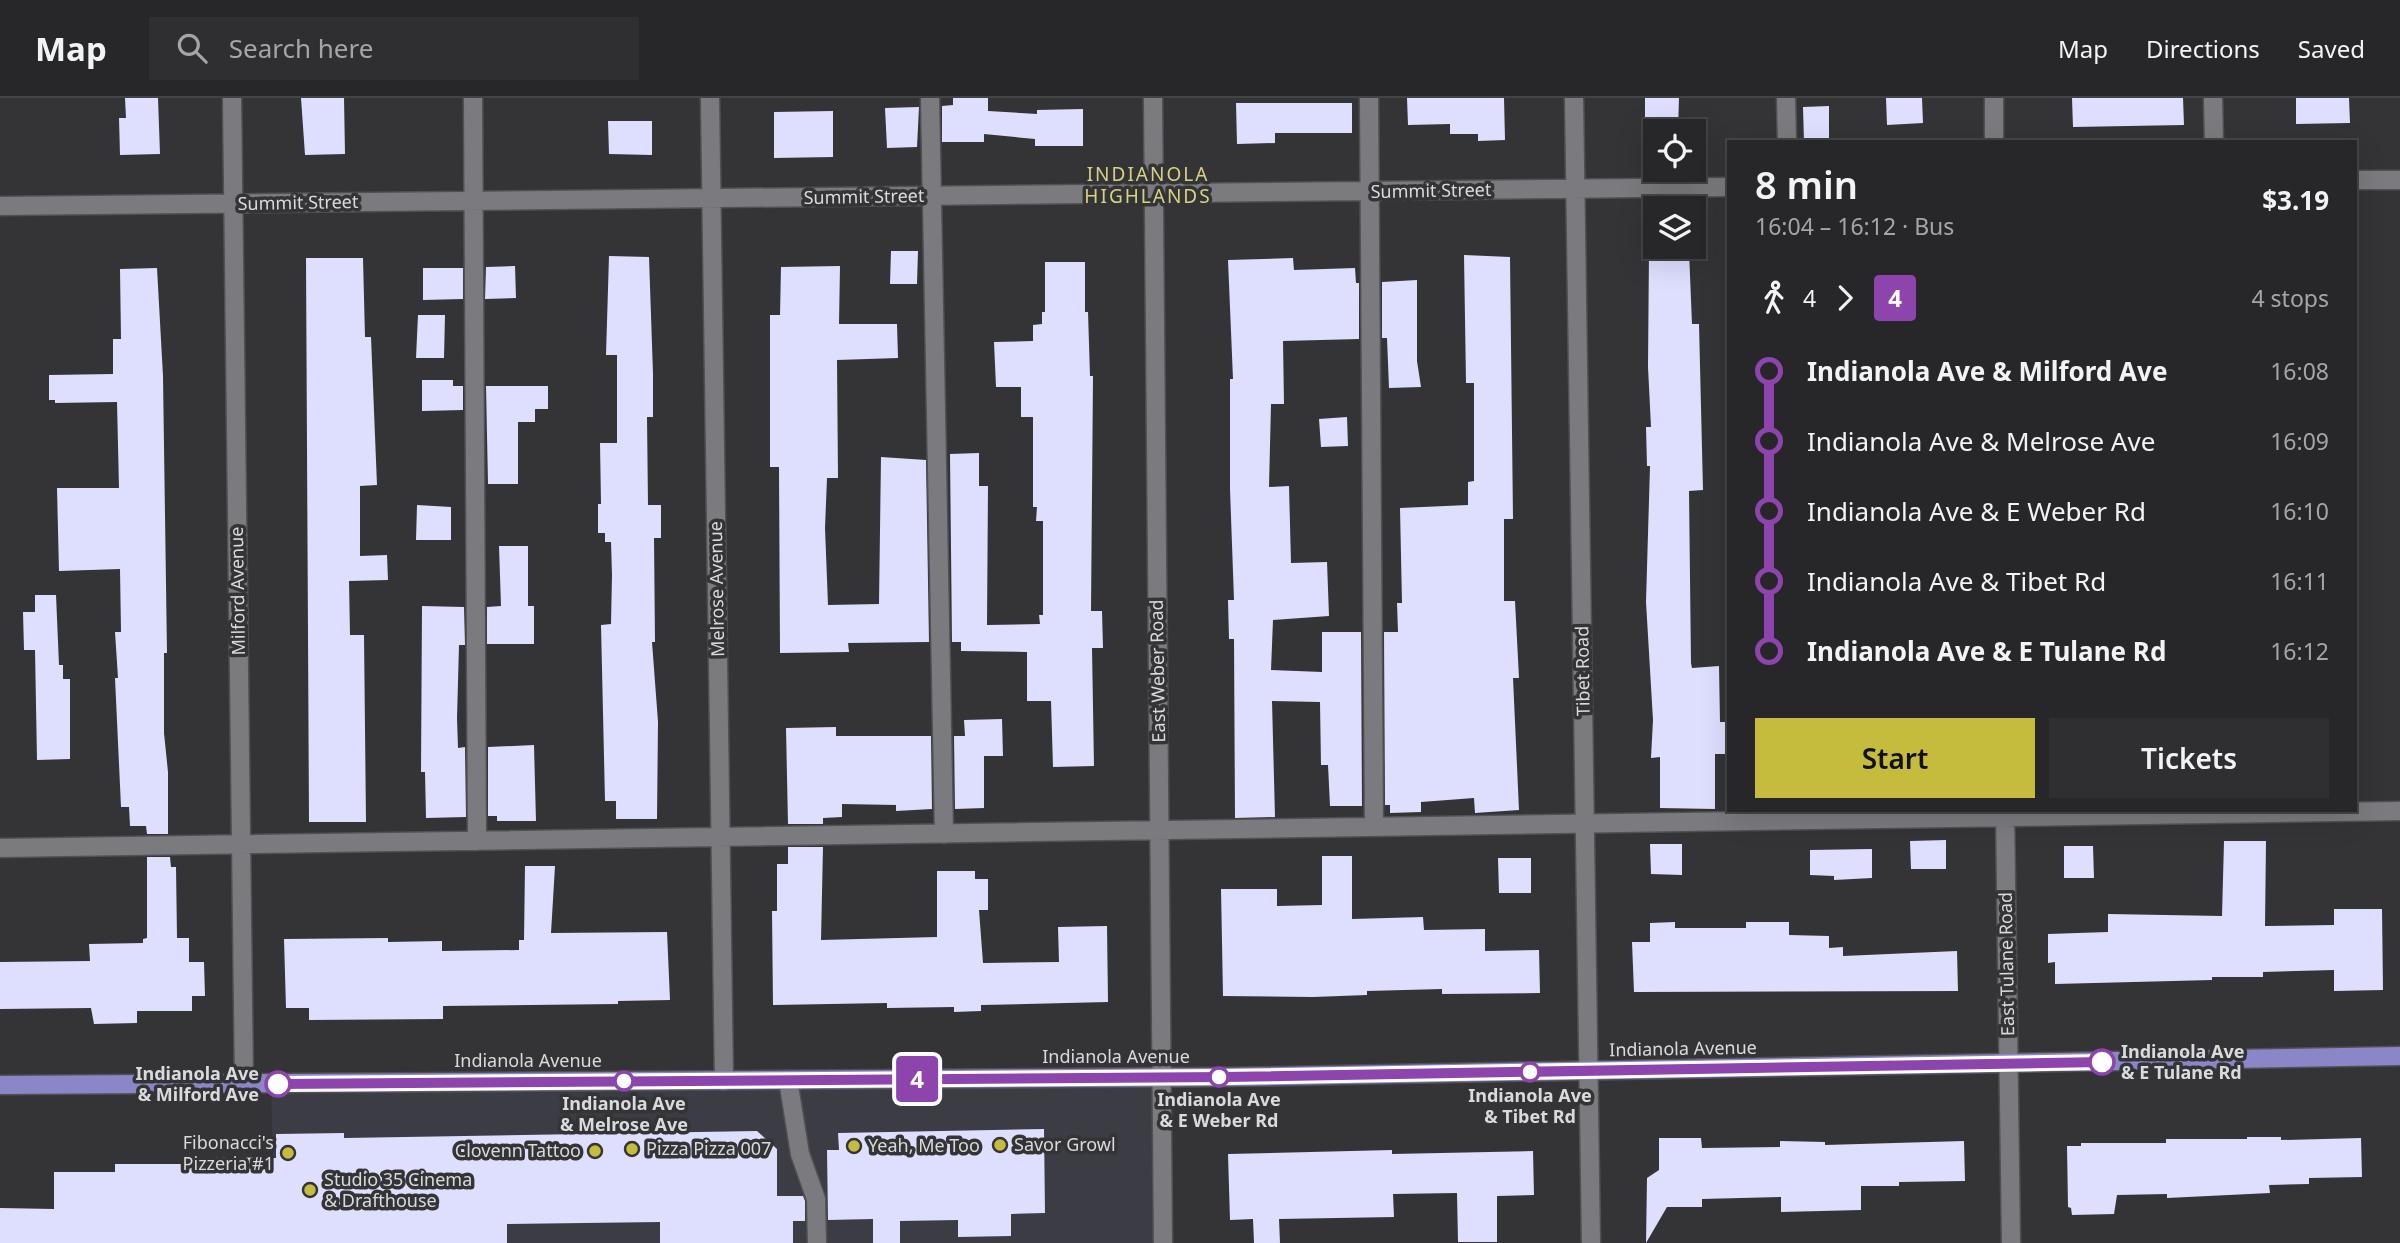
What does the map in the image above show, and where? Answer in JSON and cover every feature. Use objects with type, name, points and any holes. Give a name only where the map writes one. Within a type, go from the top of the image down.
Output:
[{"type":"main road","name":"Indianola Avenue","points":[[0,1085],[1162,1078],[2400,1056]]},
{"type":"street","name":"Milford Avenue","points":[[232,98],[244,1084]]},
{"type":"street","points":[[472,98],[477,841]]},
{"type":"street","name":"Melrose Avenue","points":[[710,98],[724,1081]]},
{"type":"street","points":[[930,98],[944,834]]},
{"type":"street","name":"East Weber Road","points":[[1153,98],[1163,1243]]},
{"type":"street","points":[[1369,98],[1374,827]]},
{"type":"street","name":"Tibet Road","points":[[1574,98],[1591,1243]]},
{"type":"street","points":[[1786,98],[1787,140]]},
{"type":"street","points":[[1994,98],[1994,140]]},
{"type":"street","points":[[2213,98],[2214,140]]},
{"type":"street","points":[[2357,180],[2400,180]]},
{"type":"street","name":"Summit Street","points":[[0,206],[1727,187]]},
{"type":"street","points":[[2357,811],[2400,811]]},
{"type":"street","points":[[0,848],[1374,827],[1802,815],[2221,812]]},
{"type":"street","name":"East Tulane Road","points":[[2005,814],[2011,1243]]},
{"type":"street","points":[[788,1080],[800,1154],[816,1199],[817,1243]]},
{"type":"shaded area","points":[[1162,1078],[1163,1243],[275,1243],[271,1085]]},
{"type":"building","points":[[125,98],[158,98],[160,154],[120,155],[119,118],[126,118]]},
{"type":"building","points":[[301,98],[344,98],[345,154],[305,155]]},
{"type":"building","points":[[953,98],[988,98],[988,111],[1037,114],[1037,110],[1083,109],[1083,146],[1035,146],[1035,139],[984,134],[984,142],[942,142],[942,106],[953,105]]},
{"type":"building","points":[[1407,98],[1504,98],[1505,140],[1478,141],[1478,134],[1450,134],[1450,124],[1408,125]]},
{"type":"building","points":[[1645,98],[1679,98],[1678,119],[1645,119]]},
{"type":"building","points":[[1886,98],[1922,98],[1923,123],[1887,125]]},
{"type":"building","points":[[2072,98],[2183,98],[2184,125],[2073,127]]},
{"type":"building","points":[[2296,98],[2349,98],[2350,123],[2296,124]]},
{"type":"building","points":[[1236,103],[1352,103],[1352,133],[1275,133],[1275,143],[1237,144]]},
{"type":"building","points":[[1829,106],[1829,140],[1804,140],[1803,107]]},
{"type":"building","points":[[919,107],[917,147],[887,148],[885,108]]},
{"type":"building","points":[[833,111],[833,157],[774,158],[774,112]]},
{"type":"building","points":[[608,121],[652,121],[652,155],[609,154]]},
{"type":"building","points":[[891,251],[918,251],[917,284],[890,284]]},
{"type":"building","points":[[1464,255],[1510,257],[1513,519],[1504,519],[1504,601],[1515,601],[1519,678],[1513,678],[1519,810],[1475,813],[1474,798],[1421,802],[1421,812],[1390,813],[1390,805],[1385,805],[1384,632],[1398,632],[1397,603],[1402,603],[1400,508],[1468,505],[1468,482],[1474,481],[1474,383],[1466,383]]},
{"type":"building","points":[[609,256],[649,257],[653,417],[647,417],[648,505],[661,505],[661,538],[654,538],[655,642],[652,642],[658,722],[657,819],[616,819],[616,801],[605,801],[601,625],[611,624],[612,575],[611,542],[605,542],[605,533],[598,533],[598,504],[601,504],[600,443],[617,443],[617,355],[606,355]]},
{"type":"building","points":[[306,258],[363,258],[365,337],[371,337],[377,485],[360,486],[360,556],[387,555],[388,580],[349,581],[350,635],[364,635],[366,822],[309,822]]},
{"type":"building","points":[[1293,258],[1294,270],[1355,268],[1356,283],[1359,283],[1359,339],[1283,341],[1284,404],[1271,404],[1269,487],[1289,486],[1291,563],[1327,562],[1329,616],[1273,620],[1271,670],[1322,672],[1322,632],[1361,632],[1362,806],[1330,806],[1328,765],[1321,765],[1320,702],[1272,701],[1275,817],[1235,818],[1234,639],[1229,639],[1228,600],[1234,600],[1230,489],[1230,379],[1233,379],[1228,260]]},
{"type":"building","points":[[1649,259],[1689,259],[1692,324],[1699,324],[1703,490],[1689,491],[1691,663],[1692,668],[1719,666],[1720,722],[1725,722],[1726,754],[1715,754],[1715,809],[1660,808],[1660,757],[1651,758],[1653,720],[1646,602],[1650,466],[1647,466],[1646,427],[1651,427],[1648,367]]},
{"type":"building","points":[[1045,262],[1085,262],[1085,312],[1088,312],[1090,376],[1093,376],[1091,611],[1102,611],[1103,648],[1092,648],[1094,766],[1053,767],[1051,701],[1027,701],[1027,652],[961,651],[961,642],[952,642],[950,454],[979,453],[979,486],[988,486],[987,625],[1040,624],[1039,615],[1043,615],[1043,521],[1036,521],[1037,507],[1033,507],[1033,417],[1021,417],[1021,387],[996,387],[994,342],[1033,341],[1033,325],[1042,324],[1042,312],[1045,312]]},
{"type":"building","points":[[515,266],[516,298],[485,299],[486,267]]},
{"type":"building","points":[[840,266],[839,324],[897,324],[898,358],[837,360],[838,478],[827,478],[825,528],[828,605],[879,604],[881,457],[926,460],[929,642],[848,643],[849,652],[780,653],[779,467],[770,467],[770,315],[780,315],[781,267]]},
{"type":"building","points":[[157,268],[163,376],[167,653],[164,653],[164,733],[168,772],[168,834],[147,834],[146,826],[130,826],[129,807],[121,807],[115,678],[118,678],[115,632],[121,632],[120,569],[59,571],[57,488],[119,488],[117,402],[55,403],[55,400],[49,400],[49,375],[113,374],[113,339],[121,339],[120,269]]},
{"type":"building","points":[[423,268],[463,268],[463,299],[423,300]]},
{"type":"building","points":[[1417,280],[1417,361],[1421,387],[1389,388],[1387,338],[1382,338],[1382,282]]},
{"type":"building","points":[[418,315],[445,315],[444,358],[416,358]]},
{"type":"building","points":[[422,380],[453,380],[453,386],[463,386],[463,410],[422,411]]},
{"type":"building","points":[[486,386],[548,386],[548,409],[535,409],[535,422],[518,422],[518,484],[488,484]]},
{"type":"building","points":[[1347,417],[1348,446],[1321,447],[1319,419]]},
{"type":"building","points":[[417,505],[451,507],[451,540],[416,540]]},
{"type":"building","points":[[499,546],[528,546],[528,606],[534,606],[534,644],[487,644],[487,607],[501,606]]},
{"type":"building","points":[[35,595],[56,595],[59,665],[63,665],[63,679],[70,679],[70,759],[37,760],[35,650],[24,650],[23,612],[35,612]]},
{"type":"building","points":[[422,606],[464,607],[465,645],[459,645],[457,718],[458,748],[465,747],[466,817],[426,818],[425,772],[421,772]]},
{"type":"building","points":[[1002,719],[1003,756],[984,756],[984,808],[955,809],[954,736],[965,736],[964,720]]},
{"type":"building","points":[[836,727],[836,736],[931,736],[932,809],[896,811],[896,805],[842,804],[842,817],[823,818],[823,824],[788,824],[786,728]]},
{"type":"building","points":[[534,745],[536,821],[497,821],[497,816],[488,816],[488,747]]},
{"type":"building","points":[[1946,840],[1946,869],[1911,869],[1910,841]]},
{"type":"building","points":[[2224,841],[2266,841],[2265,926],[2334,925],[2334,909],[2382,909],[2383,990],[2334,991],[2334,970],[2263,972],[2263,977],[2212,977],[2212,980],[2055,984],[2055,962],[2048,963],[2048,934],[2108,932],[2108,914],[2222,916]]},
{"type":"building","points":[[1650,844],[1682,844],[1682,875],[1651,874]]},
{"type":"building","points":[[2064,846],[2093,846],[2094,878],[2064,878]]},
{"type":"building","points":[[788,847],[823,847],[821,940],[937,937],[937,871],[975,871],[975,879],[988,879],[988,910],[979,910],[983,963],[1059,962],[1058,927],[1107,926],[1108,1002],[981,1005],[981,1011],[954,1012],[954,1007],[887,1008],[887,1003],[773,1005],[772,911],[777,911],[777,864],[788,864]]},
{"type":"building","points":[[1872,849],[1872,878],[1834,880],[1834,876],[1810,875],[1810,850]]},
{"type":"building","points":[[1322,856],[1352,856],[1352,919],[1423,917],[1424,930],[1485,929],[1485,951],[1539,950],[1540,993],[1442,994],[1442,989],[1367,991],[1367,995],[1313,997],[1223,996],[1221,889],[1277,889],[1277,906],[1322,905]]},
{"type":"building","points":[[147,857],[170,857],[171,867],[176,867],[177,938],[189,938],[189,962],[204,962],[205,996],[192,996],[192,1011],[137,1011],[137,1023],[94,1024],[91,1008],[0,1009],[0,962],[90,961],[89,944],[143,943],[143,939],[147,938]]},
{"type":"building","points":[[1498,858],[1531,858],[1531,893],[1499,893]]},
{"type":"building","points":[[525,866],[555,866],[551,933],[667,932],[670,1000],[618,1001],[618,1004],[443,1006],[443,1019],[309,1020],[309,1008],[286,1008],[284,939],[388,938],[388,942],[442,941],[442,951],[519,950],[519,940],[524,940]]},
{"type":"building","points":[[1675,922],[1675,928],[1746,928],[1746,922],[1789,922],[1789,935],[1829,936],[1829,948],[1843,947],[1843,956],[1957,951],[1958,991],[1634,992],[1632,942],[1650,942],[1650,923]]},
{"type":"building","points":[[1044,1129],[1045,1213],[1011,1214],[1011,1236],[958,1237],[958,1220],[900,1221],[900,1243],[873,1243],[873,1219],[828,1220],[827,1150],[839,1150],[838,1133]]},
{"type":"building","points":[[757,1131],[777,1149],[777,1196],[803,1196],[805,1201],[805,1221],[793,1221],[793,1243],[660,1243],[660,1222],[507,1224],[507,1243],[0,1243],[0,1208],[54,1209],[54,1172],[115,1172],[115,1164],[204,1164],[204,1157],[276,1158],[276,1134],[344,1133],[344,1138]]},
{"type":"building","points":[[2281,1137],[2281,1140],[2361,1138],[2362,1177],[2309,1178],[2309,1184],[2269,1185],[2270,1193],[2167,1198],[2167,1194],[2117,1195],[2114,1214],[2072,1215],[2071,1208],[2068,1207],[2067,1146],[2081,1146],[2081,1143],[2166,1143],[2166,1139]]},
{"type":"building","points":[[1659,1138],[1701,1138],[1702,1148],[1780,1147],[1780,1141],[1825,1142],[1825,1145],[1964,1141],[1965,1181],[1899,1182],[1899,1186],[1861,1186],[1861,1210],[1781,1212],[1781,1197],[1702,1199],[1702,1207],[1667,1207],[1646,1243],[1647,1178],[1659,1170]]},
{"type":"building","points":[[1392,1150],[1392,1154],[1533,1151],[1534,1195],[1497,1196],[1497,1242],[1458,1242],[1457,1193],[1393,1194],[1394,1217],[1279,1219],[1280,1243],[1254,1243],[1253,1219],[1230,1220],[1228,1154]]},
{"type":"bus line","name":"4","points":[[278,1084],[1224,1077],[2102,1062]]},
{"type":"place","name":"Indianola Ave & E Tulane Rd","points":[[2102,1062]]},
{"type":"place","name":"Indianola Ave & Tibet Rd","points":[[1530,1072]]},
{"type":"place","name":"Indianola Ave & E Weber Rd","points":[[1219,1077]]},
{"type":"place","name":"Indianola Ave & Melrose Ave","points":[[624,1081]]},
{"type":"place","name":"Indianola Ave & Milford Ave","points":[[278,1084]]},
{"type":"place","name":"Savor Growl","points":[[1000,1145]]},
{"type":"place","name":"Yeah, Me Too","points":[[854,1146]]},
{"type":"place","name":"Pizza Pizza 007","points":[[632,1149]]},
{"type":"place","name":"Clovenn Tattoo","points":[[595,1151]]},
{"type":"place","name":"Fibonacci's Pizzeria #1","points":[[288,1153]]},
{"type":"place","name":"Studio 35 Cinema & Drafthouse","points":[[310,1190]]},
{"type":"district","name":"INDIANOLA HIGHLANDS","points":[[1148,185]]}]
